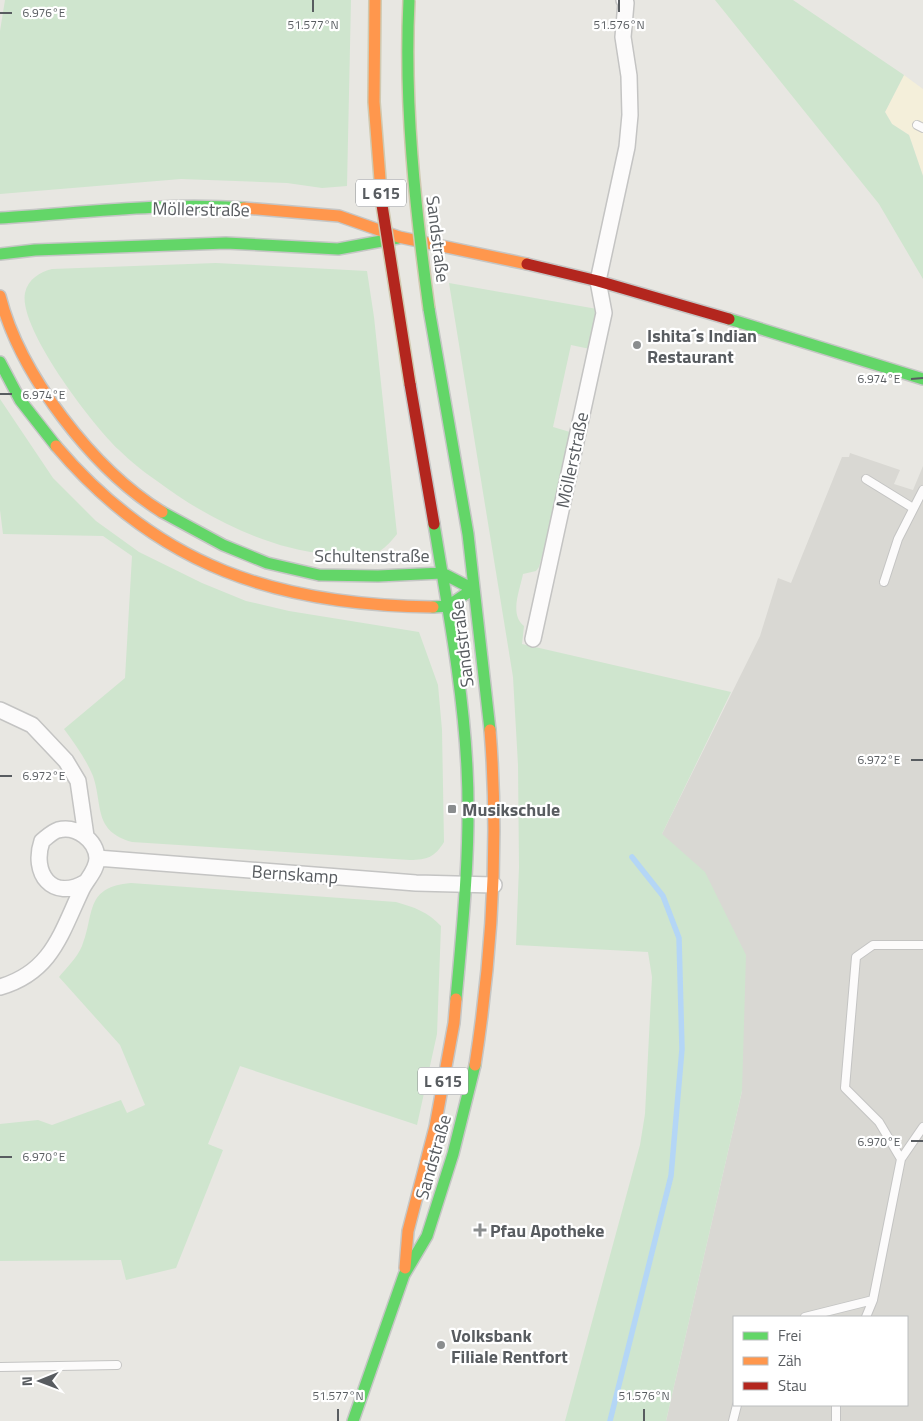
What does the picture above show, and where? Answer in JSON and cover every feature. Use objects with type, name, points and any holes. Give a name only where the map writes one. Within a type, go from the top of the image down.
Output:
[{"type":"main road","name":"Sandstraße","points":[[375,0],[373,100],[386,245],[448,606],[467,767],[468,806],[465,884],[454,1022],[435,1127],[408,1231],[404,1275]]},
{"type":"main road","name":"Sandstraße","points":[[354,1421],[404,1275],[427,1236],[453,1154],[473,1076],[486,995],[494,885],[490,733],[468,534],[429,309],[416,218],[408,134],[406,34],[408,0]]},
{"type":"main road","name":"Möllerstraße","points":[[0,218],[218,206],[339,216],[399,238],[462,249],[598,282],[789,337],[923,379]]},
{"type":"main road","name":"Möllerstraße","points":[[0,254],[35,250],[226,243],[338,249],[399,238]]},
{"type":"main road","name":"Schultenstraße","points":[[0,296],[4,312],[33,372],[65,422],[136,496],[181,524],[223,545],[268,563],[319,575],[378,576],[442,572],[473,589]]},
{"type":"main road","points":[[0,362],[33,418],[69,466],[110,506],[158,539],[210,567],[265,589],[330,602],[448,606],[473,589]]},
{"type":"street","name":"Möllerstraße","points":[[533,639],[604,313],[598,282],[627,146],[630,96],[623,36],[626,3],[624,0]]},
{"type":"street","points":[[0,710],[32,725],[66,761],[78,781],[86,836],[93,846],[97,858],[94,871],[86,882],[51,954],[35,970],[16,983],[0,988]]},
{"type":"street","points":[[86,836],[68,829],[59,830],[42,840],[38,860],[44,878],[59,888],[77,887],[86,882]]},
{"type":"street","name":"Bernskamp","points":[[97,858],[416,883],[494,885]]},
{"type":"lane","points":[[866,479],[914,508]]},
{"type":"lane","points":[[884,582],[898,539],[923,490]]},
{"type":"lane","points":[[901,1159],[879,1122],[845,1088],[856,957],[873,945],[923,945]]},
{"type":"lane","points":[[866,1316],[872,1300],[901,1159],[923,1127]]},
{"type":"lane","points":[[809,1316],[872,1300]]},
{"type":"lane","points":[[0,1367],[117,1365]]},
{"type":"lane","points":[[733,1421],[736,1406]]},
{"type":"lane","points":[[836,1406],[836,1421]]},
{"type":"shaded area","points":[[904,75],[923,89],[923,176],[909,135],[892,124],[885,112]]},
{"type":"shaded area","points":[[850,453],[900,470],[894,484],[913,490],[923,466],[923,1421],[666,1421],[742,1091],[662,834],[760,636],[778,578],[791,583],[842,457],[849,457]]},
{"type":"green space","points":[[5,0],[351,0],[347,186],[322,188],[287,183],[181,179],[0,194],[0,31]]},
{"type":"green space","points":[[715,0],[793,0],[904,75],[885,112],[892,124],[909,135],[923,176],[923,279],[879,204]]},
{"type":"green space","points":[[216,263],[367,271],[374,317],[397,534],[389,544],[374,554],[358,557],[303,551],[259,538],[195,507],[147,474],[107,438],[76,399],[45,352],[33,329],[26,309],[25,293],[29,284],[39,274],[52,269]]},
{"type":"green space","points":[[449,283],[597,309],[598,312],[590,349],[571,345],[553,427],[570,432],[554,512],[539,567],[536,571],[523,574],[518,594],[517,615],[524,626],[522,644],[731,692],[662,834],[705,872],[746,955],[742,1091],[666,1421],[565,1421],[640,1145],[645,1114],[652,977],[648,952],[516,945],[519,867],[518,765],[513,677]]},
{"type":"green space","points":[[0,399],[53,478],[96,521],[139,552],[202,583],[246,601],[289,611],[419,632],[438,685],[442,730],[444,842],[434,854],[426,858],[410,860],[132,842],[111,831],[105,824],[99,807],[93,776],[80,752],[64,729],[125,678],[132,556],[103,536],[3,534],[0,510]]},
{"type":"green space","points":[[131,883],[396,902],[420,911],[436,921],[441,926],[437,1034],[417,1125],[240,1066],[208,1144],[223,1150],[176,1268],[126,1280],[121,1260],[0,1261],[0,1124],[38,1120],[52,1125],[121,1100],[127,1113],[145,1105],[120,1045],[59,977],[75,958],[82,946],[98,896],[105,890]]},
{"type":"waterway","points":[[610,1421],[671,1176],[682,1049],[679,938],[663,896],[632,857]]},
{"type":"traffic: fast","points":[[409,0],[409,116],[419,232],[429,309]]},
{"type":"traffic: fast","points":[[0,218],[153,207],[244,208]]},
{"type":"traffic: fast","points":[[0,254],[35,250],[226,243],[338,249],[398,238]]},
{"type":"traffic: fast","points":[[429,309],[468,534],[490,730]]},
{"type":"traffic: fast","points":[[729,319],[923,379]]},
{"type":"traffic: fast","points":[[0,362],[20,400],[56,446]]},
{"type":"traffic: fast","points":[[162,512],[223,545],[267,563],[319,575],[378,576],[442,573],[473,589],[448,606],[433,607]]},
{"type":"traffic: fast","points":[[434,524],[458,676],[467,768],[467,854],[456,999]]},
{"type":"traffic: fast","points":[[353,1421],[404,1275],[427,1236],[453,1154],[475,1065]]},
{"type":"traffic: slow","points":[[375,0],[374,102],[382,205]]},
{"type":"traffic: slow","points":[[244,208],[339,216],[399,237],[527,264]]},
{"type":"traffic: slow","points":[[0,296],[10,326],[24,357],[42,388],[63,417],[86,446],[110,471],[136,494],[162,512]]},
{"type":"traffic: slow","points":[[56,446],[95,488],[136,522],[179,550],[225,571],[272,587],[323,598],[376,604],[433,607]]},
{"type":"traffic: slow","points":[[475,1065],[490,940],[494,857],[493,772],[490,730]]},
{"type":"traffic: slow","points":[[405,1268],[408,1231],[435,1127],[454,1023],[456,999]]},
{"type":"traffic: jam","points":[[382,205],[410,384]]},
{"type":"traffic: jam","points":[[527,264],[598,281],[729,319]]},
{"type":"traffic: jam","points":[[410,384],[434,524]]},
{"type":"place","name":"Ishita´s Indian Restaurant","points":[[637,345]]},
{"type":"place","name":"Musikschule","points":[[452,809]]},
{"type":"place","name":"Pfau Apotheke","points":[[480,1230]]},
{"type":"place","name":"Volksbank Filiale Rentfort","points":[[441,1345]]}]
